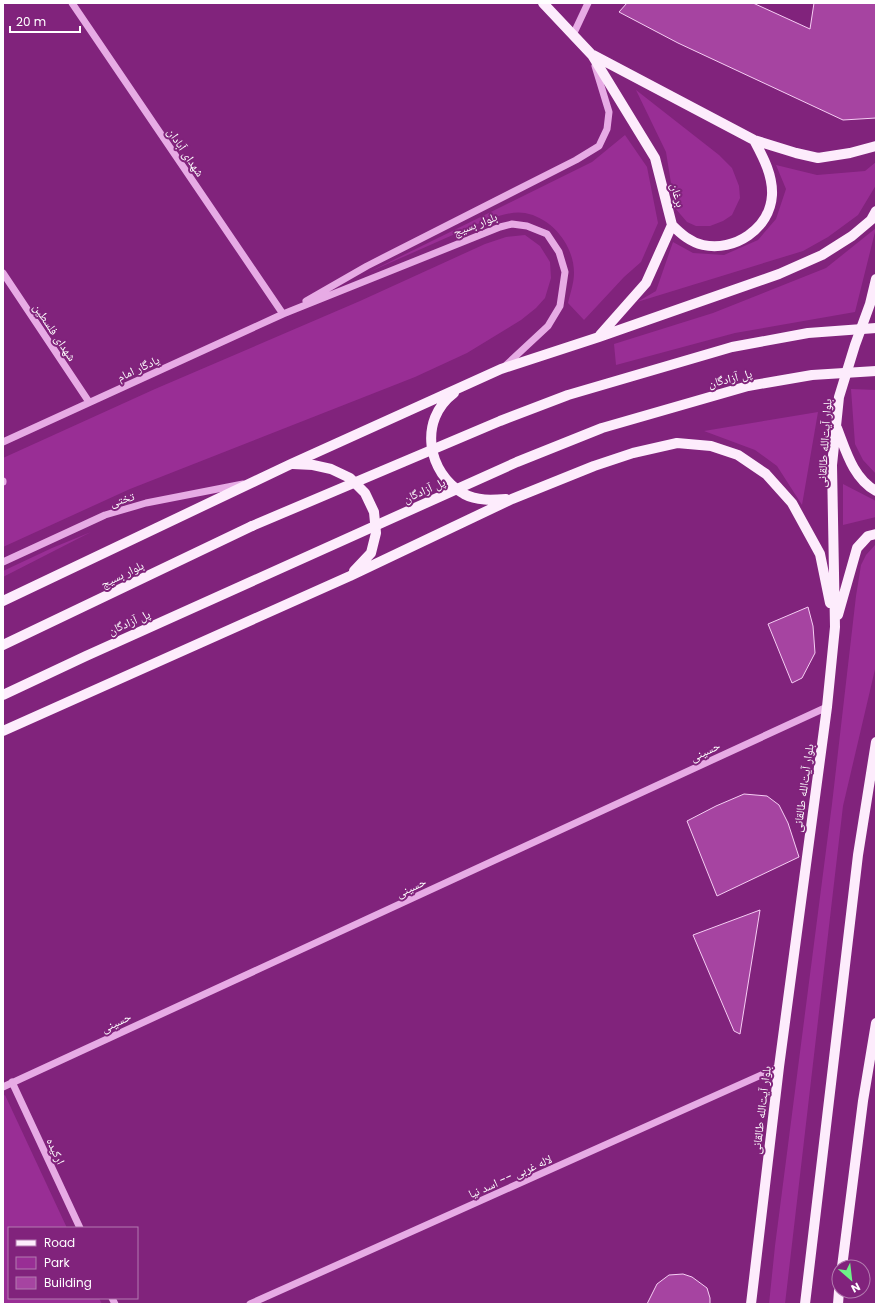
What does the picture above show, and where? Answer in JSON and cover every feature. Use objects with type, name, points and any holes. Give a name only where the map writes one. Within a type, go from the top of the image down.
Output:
[{"type":"main road","name":"برغان","points":[[543,3],[592,55],[655,158],[672,225],[646,284],[599,337]]},
{"type":"main road","name":"برغان","points":[[592,55],[754,140],[818,158],[850,154],[876,146]]},
{"type":"main road","points":[[672,225],[684,236],[703,245],[713,246],[723,246],[734,243],[753,233],[765,216],[769,207],[772,192],[767,166],[754,140]]},
{"type":"main road","points":[[3,601],[254,481],[469,383],[501,370],[779,274],[822,255],[871,220],[876,211]]},
{"type":"main road","name":"بلوار آیت‌الله طالقانی","points":[[751,1304],[779,1068],[828,707],[835,627],[832,465],[839,397],[855,345],[870,304],[876,279]]},
{"type":"main road","name":"بلوار بسیج","points":[[3,645],[252,526],[500,421],[568,394],[732,347],[808,333],[876,328]]},
{"type":"main road","name":"پل آزادگان","points":[[3,695],[86,656],[510,465],[602,428],[748,386],[812,375],[876,371]]},
{"type":"main road","points":[[469,383],[452,394],[439,409],[432,428],[431,448],[437,467],[448,483],[465,494],[484,500],[512,499]]},
{"type":"main road","points":[[837,426],[851,464],[867,486],[876,491]]},
{"type":"main road","points":[[3,731],[350,576],[512,499],[594,466],[633,453],[677,443],[711,446],[738,455],[766,474],[792,503],[820,554],[835,627]]},
{"type":"main road","points":[[291,464],[331,469],[350,478],[365,493],[374,512],[376,533],[371,554],[350,576]]},
{"type":"main road","points":[[835,627],[857,548],[868,536],[876,534]]},
{"type":"main road","points":[[806,1304],[857,863],[876,742]]},
{"type":"main road","points":[[843,1259],[863,1101],[876,1023]]},
{"type":"street","name":"شهدای آبادان","points":[[72,3],[283,314]]},
{"type":"street","points":[[572,35],[588,3]]},
{"type":"street","points":[[283,314],[367,266],[576,160],[599,146],[608,129],[609,112],[592,55]]},
{"type":"street","name":"بلوار بسیج","points":[[283,314],[500,227],[512,224],[527,226],[547,234],[559,252],[565,272],[560,306],[548,326],[501,370]]},
{"type":"street","name":"شهدای فلسطین","points":[[3,273],[89,402]]},
{"type":"street","name":"یادگار امام","points":[[3,442],[283,314]]},
{"type":"street","name":"تختی","points":[[3,562],[105,515],[146,504],[254,481]]},
{"type":"street","name":"حسینی","points":[[3,1087],[828,707]]},
{"type":"street","name":"لاله غربی -- اسد نیا","points":[[250,1304],[779,1068]]},
{"type":"street","name":"ارکیده","points":[[12,1082],[80,1227]]},
{"type":"green space","points":[[636,90],[719,155],[732,168],[739,186],[740,198],[732,215],[723,221],[710,226],[696,226],[687,222],[675,208],[666,152]]},
{"type":"green space","points":[[625,135],[647,167],[658,223],[641,262],[624,277],[584,320],[568,303],[573,285],[574,273],[573,263],[566,243],[560,234],[544,221],[525,213],[512,213],[491,218],[367,273],[592,162]]},
{"type":"green space","points":[[876,162],[876,185],[858,215],[828,237],[803,251],[637,302],[656,291],[673,242],[693,253],[724,255],[758,240],[776,219],[786,189],[776,165],[817,175],[865,171]]},
{"type":"green space","points":[[876,228],[855,312],[735,333],[616,365],[614,344],[713,313],[826,268]]},
{"type":"green space","points":[[525,235],[540,246],[550,262],[551,278],[545,298],[536,308],[521,320],[467,353],[415,377],[130,489],[3,547],[3,458],[155,389],[360,301],[485,244],[506,237]]},
{"type":"green space","points":[[851,389],[876,390],[876,474],[863,460],[855,444]]},
{"type":"green space","points":[[818,412],[802,505],[777,466],[755,450],[704,431]]},
{"type":"green space","points":[[843,484],[876,501],[876,517],[843,525]]},
{"type":"green space","points":[[91,532],[3,577],[3,571]]},
{"type":"green space","points":[[875,545],[876,665],[843,806],[785,1304],[769,1304],[775,1246],[832,804],[856,596],[861,565],[866,555]]},
{"type":"green space","points":[[5,1095],[67,1227],[8,1227],[8,1299],[100,1299],[102,1304],[3,1304],[3,1096]]},
{"type":"building","points":[[627,3],[753,3],[810,29],[814,3],[876,3],[876,118],[843,120],[678,43],[619,12]]},
{"type":"building","points":[[808,607],[813,626],[815,653],[802,678],[792,683],[768,624]]},
{"type":"building","points":[[744,794],[767,796],[779,805],[788,823],[799,857],[717,896],[687,821]]},
{"type":"building","points":[[760,910],[740,1034],[734,1031],[693,935]]},
{"type":"building","points":[[683,1274],[692,1277],[707,1288],[710,1304],[647,1304],[657,1284],[669,1275]]}]
